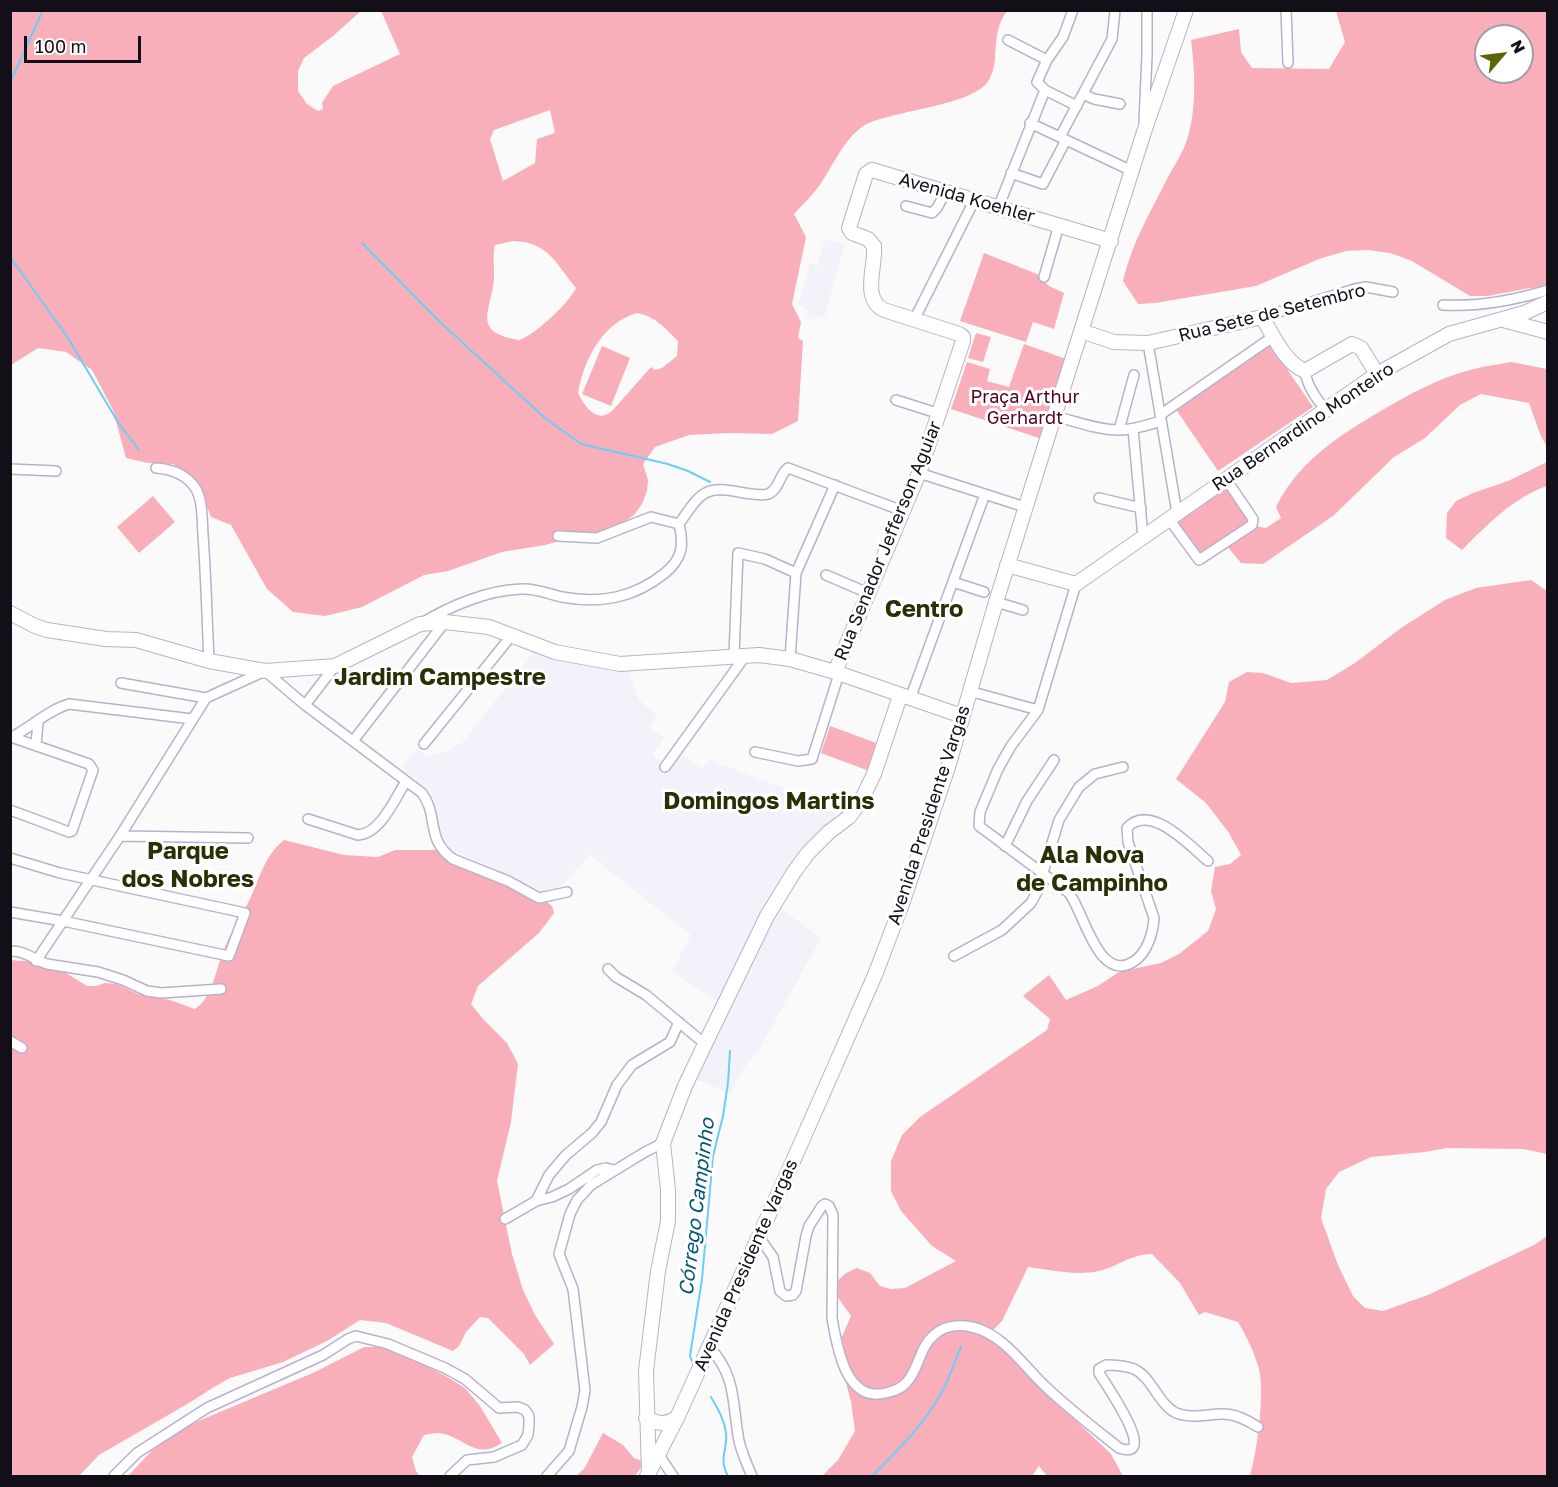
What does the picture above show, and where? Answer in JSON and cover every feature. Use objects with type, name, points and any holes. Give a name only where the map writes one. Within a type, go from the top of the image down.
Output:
[{"type":"main road","name":"Avenida Presidente Vargas","points":[[648,1475],[677,1418],[875,975],[924,841],[948,767],[1025,507],[1144,132],[1186,10]]},
{"type":"main road","name":"Avenida Koehler","points":[[914,320],[876,306],[871,293],[874,246],[868,239],[850,231],[864,176],[872,170],[1111,241]]},
{"type":"main road","name":"Rua Bernardino Monteiro","points":[[1076,584],[1377,374],[1449,334],[1524,313],[1548,302]]},
{"type":"main road","name":"Rua Sete de Setembro","points":[[1081,331],[1114,342],[1148,343],[1262,318]]},
{"type":"main road","points":[[1262,318],[1290,360],[1305,371],[1352,344],[1361,348],[1377,374]]},
{"type":"main road","name":"Rua Senador Jefferson Aguiar","points":[[837,673],[919,473],[963,341],[963,337],[959,334],[914,320]]},
{"type":"main road","points":[[1501,320],[1548,332]]},
{"type":"main road","points":[[1007,565],[1076,584]]},
{"type":"main road","points":[[10,613],[47,630],[106,639],[136,640],[209,661],[265,671],[334,666],[420,624],[445,622],[489,627],[555,652],[620,663],[766,655],[790,659],[837,673],[962,716]]},
{"type":"main road","points":[[648,1475],[646,1371],[658,1270],[668,1221],[668,1190],[663,1143],[705,1044],[767,916],[808,853],[829,832],[849,817],[861,801],[905,697]]},
{"type":"main road","points":[[646,1418],[655,1423],[666,1424],[677,1418]]},
{"type":"street","points":[[1011,173],[1043,184],[1077,106],[1112,39],[1115,10]]},
{"type":"street","points":[[1144,132],[1147,10]]},
{"type":"street","points":[[1286,10],[1288,63]]},
{"type":"street","points":[[1070,12],[1063,37],[1036,79],[1038,85],[1045,90],[1077,106]]},
{"type":"street","points":[[1008,40],[1047,60]]},
{"type":"street","points":[[998,208],[1045,90]]},
{"type":"street","points":[[1083,94],[1100,101],[1120,104]]},
{"type":"street","points":[[1030,123],[1132,171]]},
{"type":"street","points":[[906,206],[932,213],[945,193]]},
{"type":"street","points":[[914,320],[974,201]]},
{"type":"street","points":[[1044,277],[1059,225]]},
{"type":"street","name":"Rua Sete de Setembro","points":[[1262,318],[1355,289],[1366,287],[1393,292]]},
{"type":"street","points":[[1443,305],[1493,302],[1548,290]]},
{"type":"street","points":[[1054,416],[1088,425],[1119,430],[1133,429],[1161,418],[1274,336]]},
{"type":"street","points":[[1148,343],[1161,418],[1173,516],[1199,560],[1252,525],[1253,519],[1226,479]]},
{"type":"street","points":[[1305,371],[1309,385],[1325,409]]},
{"type":"street","points":[[1119,430],[1134,375]]},
{"type":"street","points":[[896,400],[939,414]]},
{"type":"street","points":[[1133,429],[1143,537]]},
{"type":"street","points":[[156,468],[175,471],[182,476],[194,487],[200,500],[209,661]]},
{"type":"street","points":[[420,624],[462,604],[506,590],[533,589],[574,598],[608,598],[629,595],[647,586],[670,568],[682,548],[679,524],[693,503],[706,492],[720,488],[749,494],[766,494],[774,490],[788,468],[903,511]]},
{"type":"street","points":[[10,469],[56,471]]},
{"type":"street","points":[[919,473],[1025,507]]},
{"type":"street","points":[[790,659],[796,573],[835,485]]},
{"type":"street","points":[[905,697],[953,582],[985,494]]},
{"type":"street","points":[[1099,498],[1141,508]]},
{"type":"street","points":[[558,536],[597,538],[651,517],[679,524]]},
{"type":"street","points":[[665,767],[740,656],[738,553],[765,559],[796,573]]},
{"type":"street","points":[[826,575],[868,593]]},
{"type":"street","points":[[953,582],[984,592]]},
{"type":"street","points":[[1076,584],[1038,710],[1011,746],[998,770],[980,812],[978,823],[981,828],[1069,892],[1089,934],[1106,961],[1114,965],[1133,963],[1142,954],[1149,941],[1154,918],[1128,842],[1127,828],[1141,820],[1163,825],[1208,861]]},
{"type":"street","points":[[996,602],[1023,610]]},
{"type":"street","points":[[462,604],[463,623]]},
{"type":"street","points":[[353,741],[445,622]]},
{"type":"street","points":[[424,744],[512,634]]},
{"type":"street","points":[[305,705],[334,666]]},
{"type":"street","points":[[36,961],[120,836],[206,698],[265,671],[305,705],[422,793],[431,810],[433,832],[445,854],[508,881],[539,898],[567,892]]},
{"type":"street","points":[[756,752],[798,761],[806,762],[812,759],[837,673]]},
{"type":"street","points":[[122,683],[206,698]]},
{"type":"street","points":[[969,691],[1038,710]]},
{"type":"street","points":[[11,737],[54,710],[69,704],[192,718]]},
{"type":"street","points":[[36,746],[38,722]]},
{"type":"street","points":[[10,810],[69,832],[73,828],[93,770],[92,766],[11,737]]},
{"type":"street","points":[[1005,846],[1027,801],[1054,760]]},
{"type":"street","points":[[954,956],[1002,930],[1031,903],[1037,892],[1056,826],[1079,787],[1095,774],[1123,767]]},
{"type":"street","points":[[308,819],[364,835],[377,826],[406,782]]},
{"type":"street","points":[[120,836],[248,838]]},
{"type":"street","points":[[10,858],[60,873],[245,913],[229,956],[10,912]]},
{"type":"street","points":[[10,951],[21,951],[36,961],[98,972],[154,992],[221,989]]},
{"type":"street","points":[[608,969],[616,977],[646,995],[705,1044]]},
{"type":"street","points":[[536,1201],[549,1175],[566,1155],[592,1133],[601,1122],[617,1085],[632,1065],[670,1042],[680,1022]]},
{"type":"street","points":[[10,1041],[22,1048]]},
{"type":"street","points":[[547,1476],[569,1451],[585,1390],[573,1289],[559,1251],[570,1214],[577,1200],[591,1185],[663,1143]]},
{"type":"street","points":[[505,1219],[536,1201],[569,1189],[597,1170],[606,1168],[614,1170]]},
{"type":"street","points":[[759,1236],[774,1257],[780,1291],[790,1296],[796,1291],[809,1226],[822,1206],[825,1204],[829,1206],[832,1215],[832,1318],[845,1370],[851,1381],[862,1390],[879,1394],[896,1390],[911,1377],[927,1342],[933,1335],[952,1326],[972,1327],[995,1337],[1011,1350],[1046,1387],[1119,1448],[1133,1448],[1135,1441],[1126,1416],[1099,1373],[1099,1369],[1106,1365],[1130,1368],[1140,1372],[1166,1406],[1175,1412],[1184,1415],[1237,1416],[1258,1427]]},
{"type":"street","points":[[114,1476],[137,1453],[207,1408],[323,1355],[356,1336],[388,1344],[445,1368],[465,1379],[499,1408],[518,1407],[525,1410],[529,1425],[528,1435],[522,1445],[494,1457],[467,1460],[450,1476]]},
{"type":"street","points":[[709,1347],[724,1365],[729,1378],[739,1440],[752,1476]]},
{"type":"street","points":[[659,1455],[673,1476]]},
{"type":"shaded area","points":[[825,239],[845,244],[824,318],[815,315],[813,318],[806,316],[808,311],[806,308],[798,305],[810,263],[817,265]]},
{"type":"shaded area","points":[[534,652],[570,662],[612,670],[628,670],[639,700],[657,715],[649,727],[664,737],[652,755],[670,768],[681,754],[702,768],[709,760],[784,788],[837,814],[782,875],[719,1002],[672,972],[691,935],[590,855],[563,885],[542,891],[452,850],[440,836],[434,799],[430,790],[402,768],[416,749],[427,757],[447,752],[463,742]]},
{"type":"shaded area","points":[[778,907],[821,938],[759,1050],[743,1069],[731,1093],[695,1079]]},
{"type":"green space","points":[[11,11],[361,11],[304,58],[298,71],[298,91],[307,104],[318,111],[323,109],[322,103],[333,86],[400,54],[381,11],[1007,11],[998,29],[992,72],[989,80],[981,89],[951,102],[894,115],[865,125],[852,136],[818,187],[794,214],[806,237],[792,304],[801,322],[798,338],[803,341],[798,421],[772,434],[689,435],[655,447],[643,464],[648,480],[642,504],[634,515],[611,532],[502,552],[448,571],[424,575],[362,607],[325,616],[293,612],[267,589],[231,525],[211,517],[198,483],[173,464],[148,463],[126,458],[113,410],[92,370],[66,352],[38,348],[11,365]],"holes":[[[550,110],[555,133],[537,139],[535,163],[503,181],[490,139],[494,130]],[[513,241],[535,245],[557,263],[576,288],[551,318],[534,332],[519,340],[494,332],[487,319],[494,279],[495,245]],[[637,313],[660,324],[678,341],[677,356],[662,368],[655,370],[651,367],[607,415],[596,415],[584,404],[578,393],[581,380],[597,344],[614,325]]]},
{"type":"green space","points":[[1336,11],[1547,11],[1547,288],[1530,288],[1488,296],[1470,296],[1412,261],[1390,253],[1368,250],[1346,251],[1319,259],[1256,286],[1138,304],[1123,281],[1141,230],[1187,140],[1194,90],[1191,40],[1239,29],[1241,52],[1252,68],[1329,69],[1345,42]]},
{"type":"green space","points":[[984,253],[1037,274],[1049,286],[1064,293],[1054,329],[1033,322],[1026,342],[960,321]]},
{"type":"green space","points":[[976,333],[991,337],[983,362],[968,358]]},
{"type":"green space","name":"Praça Arthur Gerhardt","points":[[1024,344],[1069,360],[1042,439],[951,409],[967,362],[990,369],[987,381],[1009,387]]},
{"type":"green space","points":[[1270,344],[1313,407],[1218,471],[1175,408]]},
{"type":"green space","points":[[602,346],[630,358],[611,406],[582,394]]},
{"type":"green space","points":[[1511,362],[1547,369],[1547,447],[1529,403],[1481,394],[1460,405],[1425,438],[1394,457],[1333,516],[1263,564],[1241,563],[1227,546],[1256,526],[1266,528],[1281,518],[1276,507],[1297,474],[1325,448],[1357,425],[1439,380],[1475,369]]},
{"type":"green space","points":[[1547,462],[1547,486],[1512,505],[1462,550],[1446,538],[1447,513],[1456,501],[1508,481]]},
{"type":"green space","points":[[1226,487],[1249,519],[1248,522],[1200,556],[1176,523]]},
{"type":"green space","points":[[153,496],[175,522],[139,553],[117,527]]},
{"type":"green space","points":[[1531,580],[1547,591],[1547,1154],[1523,1149],[1447,1148],[1371,1157],[1339,1172],[1326,1189],[1321,1218],[1338,1265],[1353,1296],[1365,1308],[1383,1311],[1428,1295],[1534,1245],[1547,1236],[1547,1476],[1250,1476],[1258,1438],[1261,1380],[1250,1345],[1238,1322],[1205,1312],[1199,1315],[1180,1283],[1152,1254],[1137,1256],[1106,1269],[1082,1273],[1028,1267],[1002,1321],[992,1331],[1052,1398],[1111,1454],[1123,1476],[1047,1476],[1039,1466],[1032,1476],[822,1476],[838,1460],[855,1431],[851,1402],[837,1348],[851,1316],[834,1292],[839,1280],[857,1268],[870,1273],[880,1286],[891,1289],[905,1288],[956,1261],[932,1246],[901,1211],[891,1191],[891,1161],[902,1135],[920,1117],[1047,1030],[1050,1019],[1023,996],[1049,975],[1066,1000],[1098,986],[1119,972],[1161,963],[1179,954],[1208,931],[1216,909],[1211,891],[1215,867],[1230,864],[1241,855],[1229,833],[1206,803],[1176,779],[1225,702],[1229,682],[1247,672],[1263,673],[1291,683],[1327,680],[1445,600],[1476,588]]},
{"type":"green space","points":[[830,726],[879,744],[869,771],[821,753]]},
{"type":"green space","points":[[284,840],[344,855],[378,857],[395,850],[442,850],[527,885],[552,906],[554,913],[539,933],[478,986],[471,1004],[507,1043],[518,1064],[511,1122],[497,1181],[512,1254],[523,1290],[535,1315],[554,1344],[530,1365],[524,1354],[488,1318],[480,1317],[453,1351],[386,1323],[360,1320],[327,1341],[283,1362],[230,1378],[99,1455],[79,1476],[11,1476],[10,960],[37,962],[61,970],[87,986],[117,984],[138,994],[170,1000],[195,1009],[210,991],[226,945],[268,859]]},
{"type":"green space","points":[[364,1347],[387,1347],[465,1388],[480,1406],[502,1443],[492,1448],[477,1449],[447,1435],[438,1433],[424,1435],[412,1457],[420,1476],[128,1476],[160,1442],[189,1425],[315,1372]]},
{"type":"green space","points":[[603,1433],[623,1445],[634,1458],[645,1462],[635,1476],[576,1476],[584,1469]]},
{"type":"waterway","points":[[10,83],[43,10]]},
{"type":"waterway","points":[[362,243],[441,323],[545,418],[581,444],[668,464],[710,482]]},
{"type":"waterway","points":[[10,257],[68,338],[119,424],[139,450]]},
{"type":"waterway","name":"Córrego Campinho","points":[[694,1366],[690,1356],[702,1279],[713,1156],[723,1116],[730,1051]]},
{"type":"waterway","points":[[872,1476],[911,1436],[928,1414],[943,1390],[961,1347]]},
{"type":"waterway","name":"Córrego Campinho","points":[[711,1397],[725,1428],[724,1464],[728,1476]]},
{"type":"district","name":"Centro","points":[[924,609]]},
{"type":"district","name":"Jardim Campestre","points":[[440,677]]},
{"type":"district","name":"Domingos Martins","points":[[769,801]]},
{"type":"district","name":"Parque dos Nobres","points":[[188,865]]},
{"type":"district","name":"Ala Nova de Campinho","points":[[1092,869]]}]
